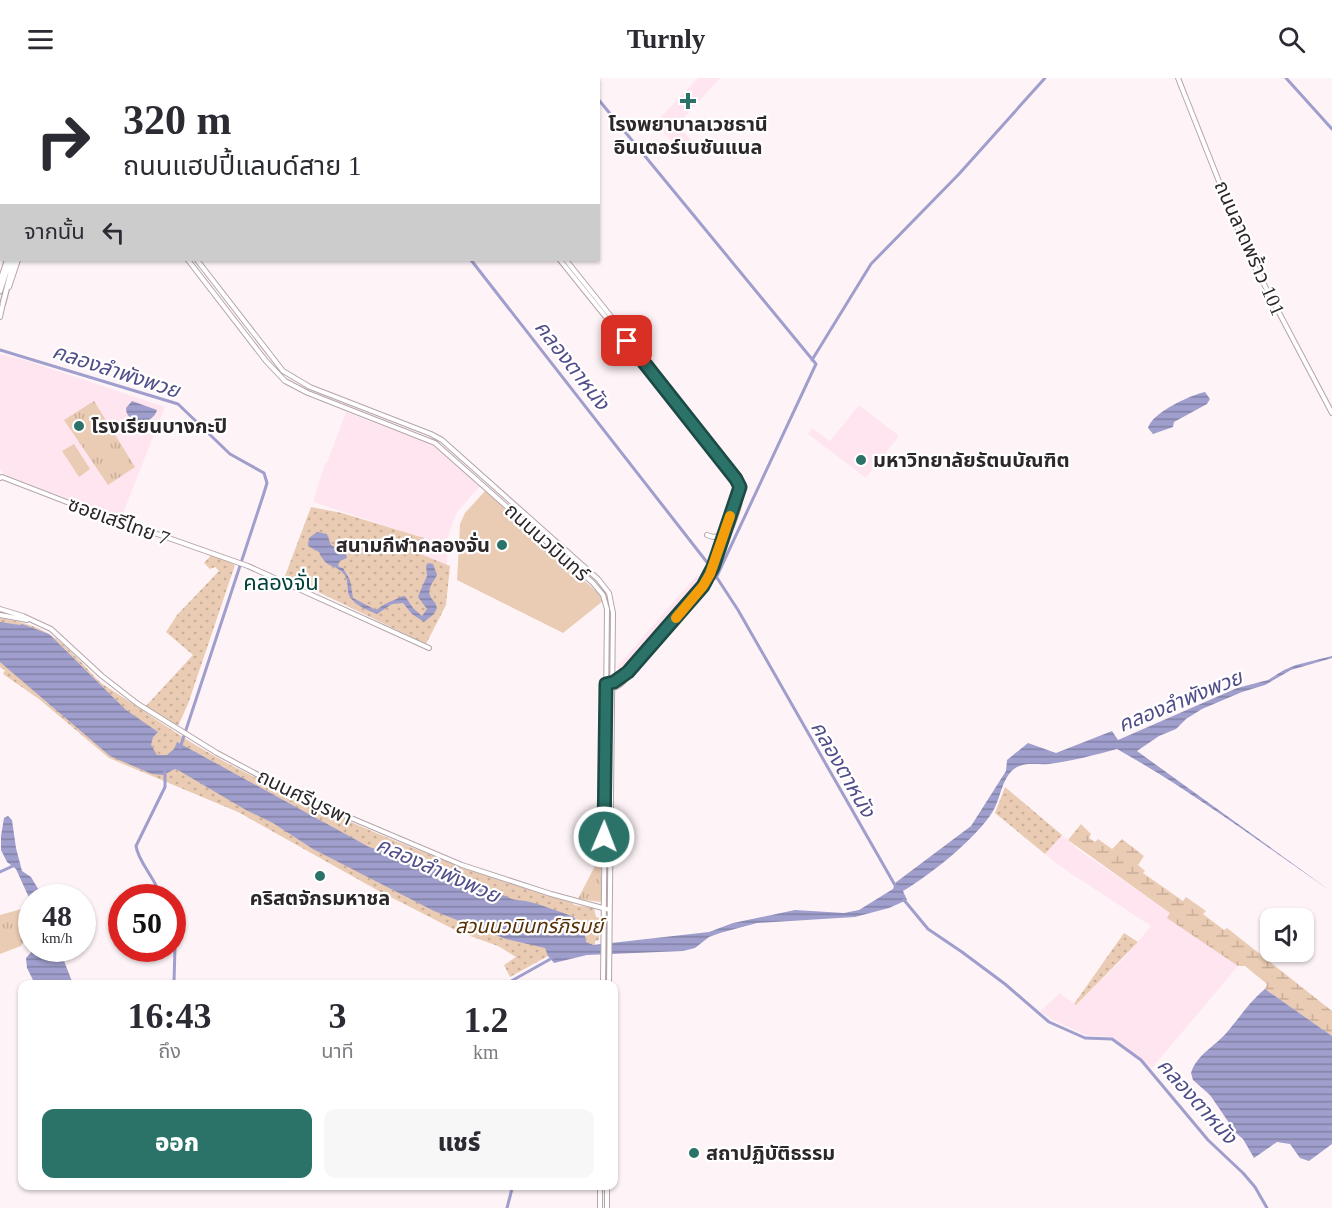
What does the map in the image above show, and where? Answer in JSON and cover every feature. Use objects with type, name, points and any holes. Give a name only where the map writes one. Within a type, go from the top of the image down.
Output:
[{"type":"main road","points":[[0,291],[12,261]]},
{"type":"main road","points":[[3,303],[12,261]]},
{"type":"street","name":"ถนนลาดพร้าว 101","points":[[1178,78],[1247,252],[1332,413]]},
{"type":"street","points":[[0,281],[11,261]]},
{"type":"street","name":"ถนนนวมินทร์","points":[[189,261],[266,361],[285,381],[308,393],[435,443],[593,583],[603,595],[607,604],[608,686],[603,980]]},
{"type":"street","name":"ถนนนวมินทร์","points":[[198,261],[275,361],[292,378],[442,440],[598,579],[609,592],[612,603],[611,668],[608,686],[611,696],[609,980]]},
{"type":"street","points":[[561,261],[628,340]]},
{"type":"street","points":[[567,261],[675,399],[739,475],[741,489],[713,567],[703,586],[626,673],[608,686]]},
{"type":"street","points":[[0,317],[3,303]]},
{"type":"street","name":"ซอยเสรีไทย 7","points":[[1,476],[72,504],[248,566],[429,648]]},
{"type":"street","points":[[721,546],[728,528]]},
{"type":"street","points":[[708,535],[713,537],[724,535]]},
{"type":"street","name":"ถนนศรีบูรพา","points":[[0,609],[51,629],[129,698],[191,738],[292,793],[483,873],[610,910]]},
{"type":"street","name":"ถนนศรีบูรพา","points":[[0,615],[34,621]]},
{"type":"street","points":[[611,668],[616,673],[626,673]]},
{"type":"street","points":[[611,696],[627,677],[626,673]]},
{"type":"street","points":[[608,686],[619,686]]},
{"type":"street","points":[[600,1190],[600,1208]]},
{"type":"street","points":[[607,1190],[607,1208]]},
{"type":"shaded area","name":"โรงพยาบาลเวชธานี อินเตอร์เนชันแนล","points":[[698,78],[720,78],[677,125],[693,142],[682,152],[655,123]]},
{"type":"shaded area","name":"โรงเรียนบางกะปิ","points":[[0,354],[25,360],[165,407],[121,518],[4,475],[0,468]]},
{"type":"shaded area","name":"มหาวิทยาลัยรัตนบัณฑิต","points":[[859,405],[899,436],[866,478],[808,434],[812,428],[830,441]]},
{"type":"shaded area","points":[[346,412],[433,445],[480,486],[457,512],[448,536],[447,565],[418,553],[423,538],[313,502],[325,463],[327,463]]},
{"type":"shaded area","points":[[697,575],[701,580],[698,587],[625,671],[621,671],[617,667]]},
{"type":"shaded area","points":[[1062,835],[1080,851],[1171,913],[1168,918],[1238,966],[1152,1068],[1112,1037],[1085,1035],[1040,1012],[1060,993],[1076,1005],[1127,955],[1151,926],[1045,854]]},
{"type":"green space","points":[[94,401],[135,467],[108,485],[64,420]]},
{"type":"green space","points":[[74,444],[90,469],[79,477],[62,451]]},
{"type":"green space","name":"สนามกีฬาคลองจั่น","points":[[485,491],[597,592],[603,601],[563,633],[457,580],[460,524],[465,513]]},
{"type":"green space","points":[[311,507],[342,513],[424,538],[418,553],[450,566],[446,605],[426,644],[285,576]]},
{"type":"green space","points":[[212,554],[235,565],[188,704],[177,728],[145,707],[193,655],[166,632],[177,615],[219,571],[215,567],[210,569],[204,563]]},
{"type":"green space","name":"สวนนวมินทร์ภิรมย์","points":[[0,618],[24,623],[43,631],[68,649],[104,685],[170,729],[222,760],[300,799],[434,856],[574,905],[594,908],[596,917],[600,918],[599,940],[595,941],[595,945],[548,956],[510,977],[504,965],[516,957],[498,946],[459,932],[377,890],[238,812],[109,758],[39,699],[3,674],[5,670],[0,667]]},
{"type":"green space","points":[[1005,787],[1062,835],[1045,854],[995,813]]},
{"type":"green space","points":[[1081,824],[1091,834],[1089,838],[1095,842],[1098,839],[1112,849],[1122,839],[1144,856],[1138,865],[1145,871],[1143,873],[1183,901],[1186,897],[1206,911],[1203,914],[1224,930],[1227,928],[1260,954],[1260,962],[1270,962],[1332,1011],[1332,1036],[1265,989],[1267,984],[1245,966],[1238,966],[1167,918],[1170,913],[1068,840]]},
{"type":"green space","points":[[601,856],[601,902],[578,899],[599,858]]},
{"type":"green space","points":[[18,910],[18,947],[0,954],[0,915]]},
{"type":"green space","points":[[1124,933],[1138,942],[1076,1005],[1074,1004]]},
{"type":"water","points":[[1205,392],[1210,399],[1207,404],[1174,422],[1173,427],[1153,434],[1148,428],[1156,416],[1181,401]]},
{"type":"water","points":[[132,401],[157,410],[151,418],[145,421],[133,420],[127,414],[126,408]]},
{"type":"water","points":[[317,532],[327,534],[331,545],[346,554],[347,558],[340,561],[338,565],[343,568],[350,580],[353,598],[376,610],[405,596],[422,616],[427,609],[418,597],[427,576],[426,566],[428,563],[433,564],[437,575],[429,593],[436,603],[437,608],[434,614],[424,622],[412,614],[403,603],[392,604],[377,614],[359,606],[349,595],[347,579],[343,573],[328,564],[319,552],[308,546],[309,538]]},
{"type":"water","name":"สวนนวมินทร์ภิรมย์","points":[[0,622],[22,624],[49,634],[126,710],[158,732],[153,737],[151,745],[157,755],[167,755],[174,749],[177,742],[369,847],[442,871],[446,879],[451,881],[469,879],[512,899],[528,901],[574,917],[579,927],[584,930],[586,942],[593,945],[709,932],[733,923],[795,910],[844,913],[859,910],[893,889],[895,883],[971,826],[1006,771],[1007,760],[1028,743],[1056,753],[1112,731],[1118,740],[1237,688],[1268,680],[1296,665],[1332,656],[1332,658],[1291,670],[1265,685],[1202,709],[1186,719],[1176,729],[1159,736],[1137,751],[1332,892],[1199,800],[1117,749],[1066,761],[1017,767],[1008,775],[996,806],[986,821],[965,844],[939,866],[903,891],[907,900],[889,908],[855,917],[757,923],[709,937],[695,948],[683,951],[587,955],[554,963],[545,948],[506,939],[434,911],[313,849],[273,823],[246,810],[178,770],[175,769],[163,775],[152,774],[110,756],[0,662]]},
{"type":"water","points":[[8,816],[12,820],[22,871],[31,877],[35,884],[23,884],[16,869],[7,862],[1,850],[4,818]]},
{"type":"water","points":[[26,962],[64,962],[71,980],[33,980]]},
{"type":"water","points":[[1265,989],[1332,1036],[1332,1144],[1309,1161],[1300,1158],[1290,1144],[1277,1142],[1254,1158],[1243,1139],[1236,1133],[1210,1095],[1193,1080],[1191,1073],[1202,1055],[1223,1036]]},
{"type":"waterway","points":[[812,360],[871,264],[959,174],[1045,78]]},
{"type":"waterway","name":"คลองจั่น","points":[[1286,78],[1332,129]]},
{"type":"waterway","points":[[600,101],[816,364],[716,578]]},
{"type":"waterway","name":"คลองตาหนัง","points":[[472,261],[706,561],[738,610],[896,887]]},
{"type":"waterway","name":"คลองลำพังพวย","points":[[0,350],[178,404],[230,454],[264,473],[267,483],[180,748]]},
{"type":"waterway","points":[[155,884],[136,846],[165,787],[165,771]]},
{"type":"waterway","points":[[0,872],[15,865]]},
{"type":"waterway","name":"คลองตาหนัง","points":[[904,900],[928,929],[1005,984],[1049,1022],[1085,1038],[1112,1039],[1141,1060],[1208,1140],[1255,1187],[1267,1208]]},
{"type":"waterway","points":[[513,980],[554,957]]},
{"type":"waterway","points":[[174,980],[175,962]]},
{"type":"waterway","points":[[507,1208],[512,1190]]},
{"type":"slow traffic","points":[[676,618],[710,574],[730,516]]},
{"type":"place","name":"โรงพยาบาลเวชธานี อินเตอร์เนชันแนล","points":[[688,101]]},
{"type":"place","name":"โรงเรียนบางกะปิ","points":[[79,426]]},
{"type":"place","name":"มหาวิทยาลัยรัตนบัณฑิต","points":[[861,460]]},
{"type":"place","name":"สนามกีฬาคลองจั่น","points":[[502,545]]},
{"type":"place","name":"คริสตจักรมหาชล","points":[[320,876]]},
{"type":"place","name":"สถาปฏิบัติธรรม","points":[[694,1153]]},
{"type":"district","name":"คลองจั่น","points":[[281,582]]},
{"type":"route","points":[[604,837],[606,684],[611,684],[628,672],[703,586],[721,546],[740,487],[627,341]]}]
